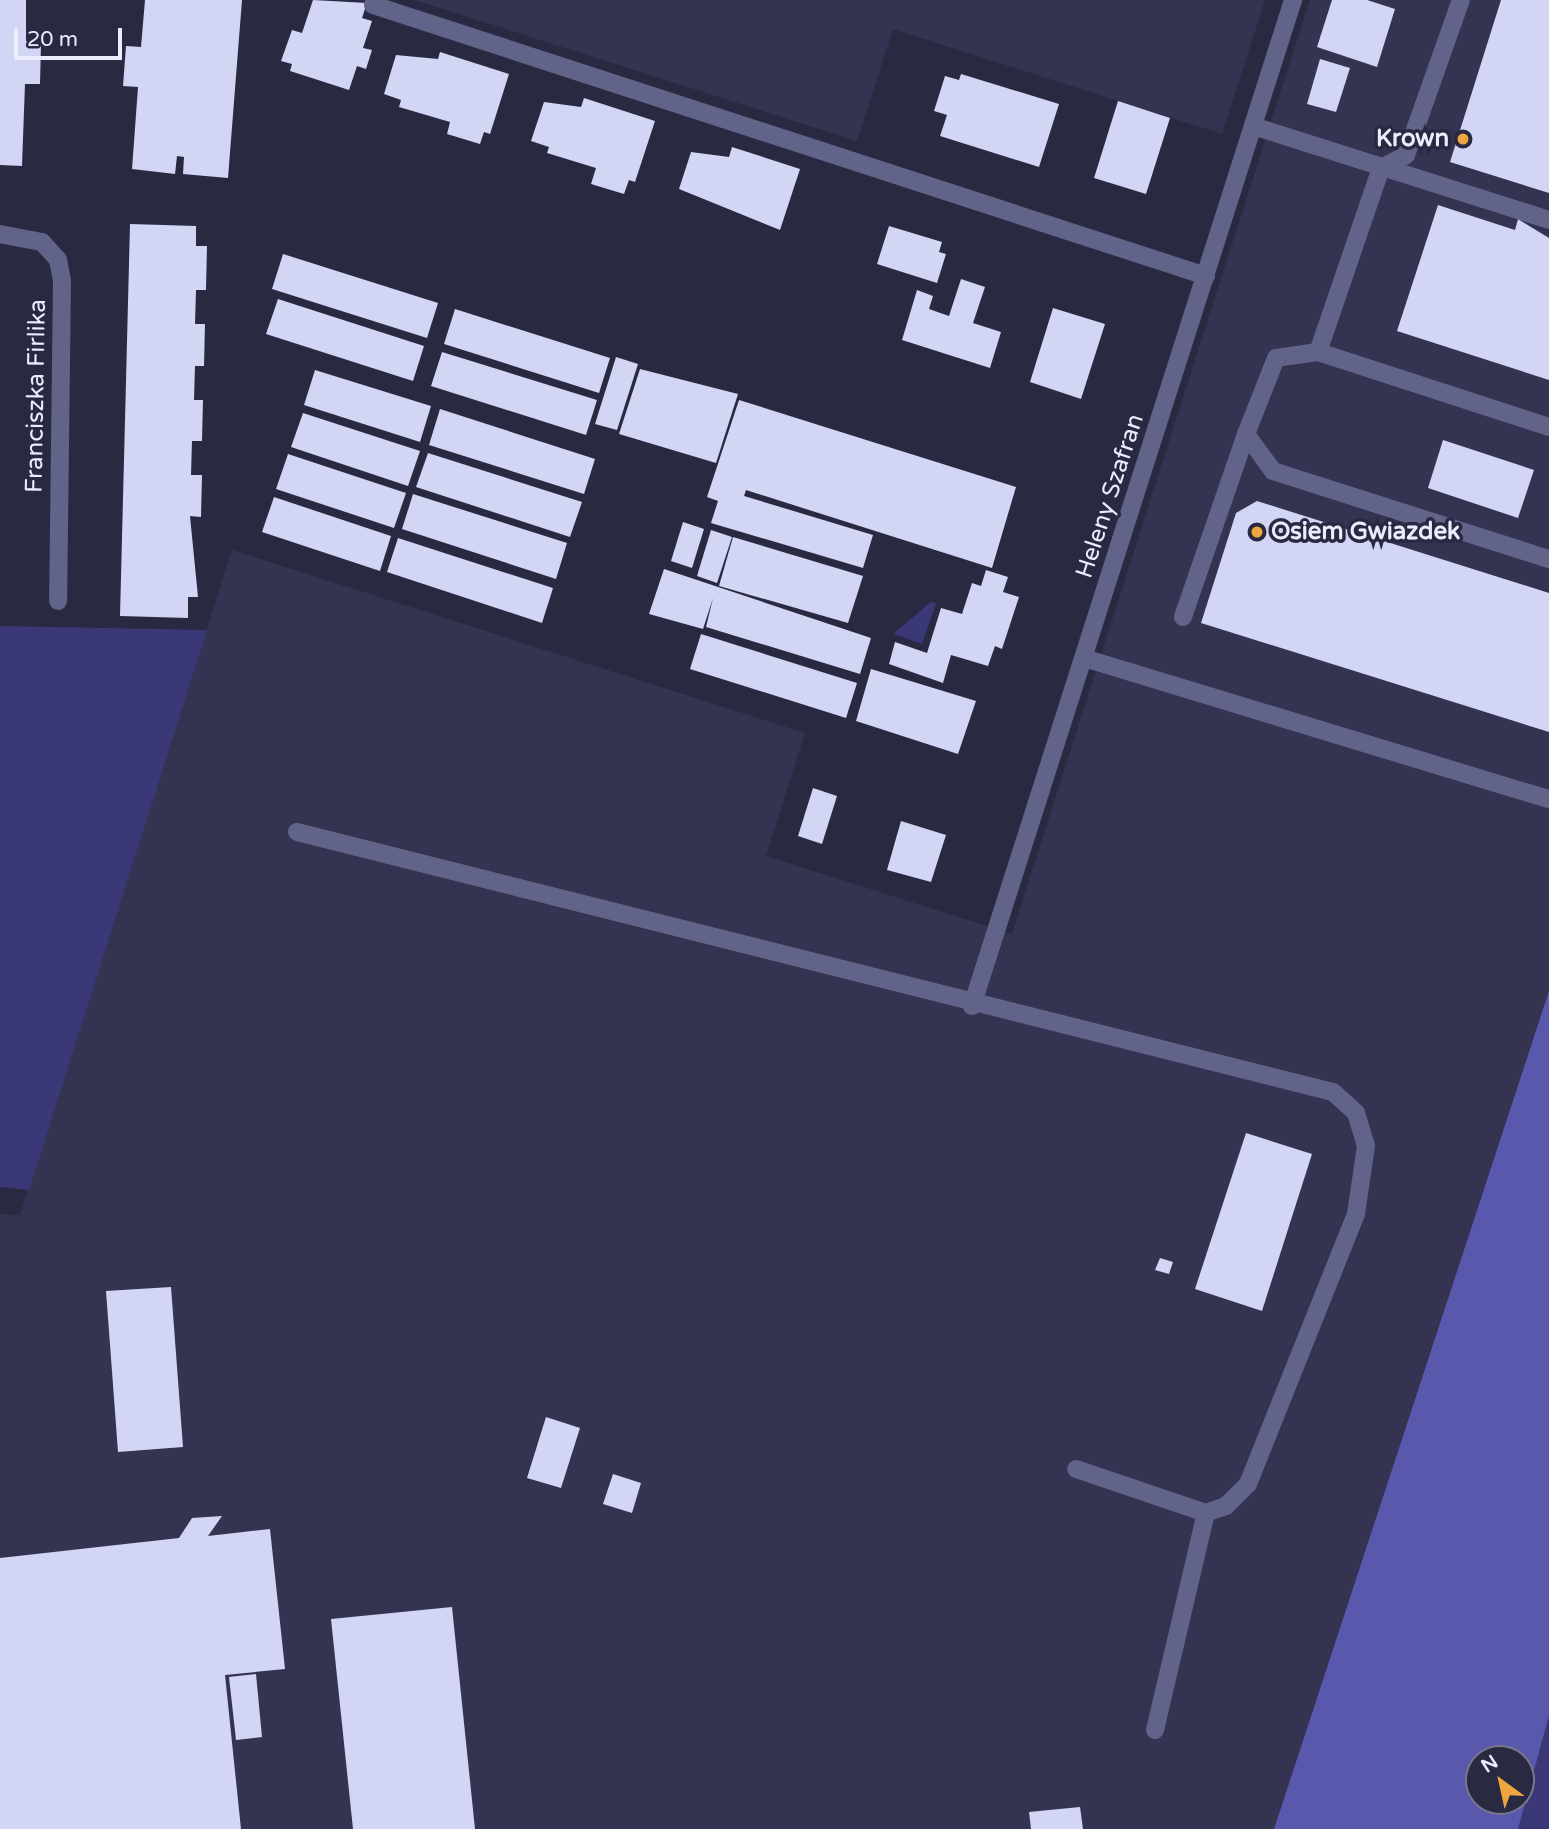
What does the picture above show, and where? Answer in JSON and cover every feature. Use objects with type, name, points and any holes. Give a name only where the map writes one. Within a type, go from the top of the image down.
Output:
[{"type":"street","name":"Heleny Szafran","points":[[972,1006],[1293,0]]},
{"type":"street","points":[[1318,352],[1381,168],[1406,156],[1461,0]]},
{"type":"street","points":[[373,5],[1206,276]]},
{"type":"street","points":[[1253,125],[1381,168],[1549,219]]},
{"type":"street","name":"Franciszka Firlika","points":[[0,234],[43,242],[58,260],[62,281],[58,601]]},
{"type":"street","points":[[1183,617],[1246,434],[1276,358],[1318,352],[1549,427]]},
{"type":"street","points":[[1246,434],[1273,471],[1549,559]]},
{"type":"street","points":[[1084,658],[1548,799]]},
{"type":"street","points":[[297,832],[972,1006],[1333,1092],[1356,1112],[1366,1146],[1356,1214],[1248,1483],[1226,1506],[1206,1513],[1076,1469]]},
{"type":"street","points":[[1155,1730],[1206,1513]]},
{"type":"shaded area","points":[[415,0],[1265,0],[1222,134],[893,29],[857,141]]},
{"type":"shaded area","points":[[1310,0],[1549,0],[1549,991],[1274,1829],[0,1829],[0,1214],[20,1215],[232,550],[805,733],[766,856],[1012,934]]},
{"type":"shaded area","points":[[931,602],[936,603],[922,644],[893,634]]},
{"type":"shaded area","points":[[0,626],[207,630],[29,1190],[0,1187]]},
{"type":"shaded area","points":[[1549,991],[1549,1716],[1535,1767],[1535,1745],[1465,1745],[1465,1815],[1522,1815],[1518,1829],[1274,1829]]},
{"type":"shaded area","points":[[1549,1716],[1549,1829],[1518,1829],[1522,1815],[1535,1815],[1535,1767]]},
{"type":"building","points":[[0,0],[26,0],[26,41],[41,43],[40,84],[25,84],[22,166],[0,165]]},
{"type":"building","points":[[145,0],[242,0],[228,178],[183,174],[184,157],[177,156],[175,174],[132,169],[138,87],[123,86],[126,46],[141,47]]},
{"type":"building","points":[[313,0],[367,3],[362,18],[372,21],[363,48],[372,50],[366,69],[357,66],[349,90],[290,71],[292,64],[281,61],[292,30],[302,33]]},
{"type":"building","points":[[1332,0],[1367,0],[1395,9],[1377,67],[1317,47]]},
{"type":"building","points":[[1501,0],[1549,0],[1549,193],[1450,162]]},
{"type":"building","points":[[440,52],[509,74],[490,134],[484,132],[480,144],[447,134],[450,122],[399,107],[401,100],[384,94],[396,55],[438,59]]},
{"type":"building","points":[[1320,59],[1350,68],[1336,112],[1307,104]]},
{"type":"building","points":[[961,74],[1059,104],[1039,167],[940,136],[947,115],[934,111],[945,76],[959,80]]},
{"type":"building","points":[[584,98],[655,121],[635,182],[629,180],[624,194],[591,184],[596,168],[547,153],[549,147],[531,141],[544,102],[581,107]]},
{"type":"building","points":[[1118,101],[1170,118],[1146,194],[1094,178]]},
{"type":"building","points":[[732,147],[800,169],[780,230],[679,189],[691,152],[729,157]]},
{"type":"building","points":[[1438,205],[1515,230],[1518,219],[1549,238],[1549,380],[1397,331]]},
{"type":"building","points":[[130,224],[196,226],[196,246],[207,246],[206,290],[196,290],[195,324],[205,324],[204,366],[195,366],[194,400],[203,400],[202,441],[192,441],[191,475],[202,475],[201,517],[190,516],[198,597],[188,597],[188,618],[120,616]]},
{"type":"building","points":[[889,226],[942,242],[939,252],[946,254],[937,283],[877,264]]},
{"type":"building","points":[[283,254],[438,303],[427,338],[272,289]]},
{"type":"building","points":[[961,279],[985,287],[973,323],[1001,332],[990,368],[902,340],[917,290],[933,296],[929,309],[949,316]]},
{"type":"building","points":[[278,299],[424,346],[413,381],[266,334]]},
{"type":"building","points":[[1053,308],[1105,324],[1081,399],[1030,382]]},
{"type":"building","points":[[455,309],[610,358],[599,393],[444,344]]},
{"type":"building","points":[[442,352],[597,400],[586,435],[431,386]]},
{"type":"building","points":[[616,357],[638,364],[617,430],[595,424]]},
{"type":"building","points":[[640,369],[738,394],[716,463],[619,434]]},
{"type":"building","points":[[315,370],[431,406],[420,442],[304,405]]},
{"type":"building","points":[[739,400],[1016,487],[992,568],[746,490],[744,496],[873,535],[863,568],[711,523],[718,501],[707,497]]},
{"type":"building","points":[[440,409],[595,459],[584,494],[429,445]]},
{"type":"building","points":[[303,413],[420,451],[408,486],[291,447]]},
{"type":"building","points":[[1443,440],[1534,470],[1518,518],[1428,488]]},
{"type":"building","points":[[428,453],[582,502],[570,537],[416,487]]},
{"type":"building","points":[[288,454],[406,493],[394,528],[276,489]]},
{"type":"building","points":[[413,494],[567,543],[556,579],[402,529]]},
{"type":"building","points":[[274,497],[391,536],[380,571],[262,532]]},
{"type":"building","points":[[1257,501],[1549,593],[1549,732],[1201,623],[1236,513]]},
{"type":"building","points":[[683,522],[704,529],[692,568],[671,561]]},
{"type":"building","points":[[711,530],[732,537],[717,583],[697,576]]},
{"type":"building","points":[[733,537],[863,576],[848,623],[719,586]]},
{"type":"building","points":[[398,538],[553,588],[542,623],[387,572]]},
{"type":"building","points":[[664,569],[871,638],[860,674],[706,627],[713,598],[703,629],[649,614]]},
{"type":"building","points":[[986,570],[1008,577],[1003,592],[1019,597],[1002,649],[995,646],[988,666],[951,655],[943,683],[889,664],[895,642],[927,653],[941,608],[962,614],[972,583],[981,586]]},
{"type":"building","points":[[701,634],[857,683],[846,718],[690,669]]},
{"type":"building","points":[[871,669],[976,701],[958,754],[856,721]]},
{"type":"building","points":[[813,788],[837,796],[822,844],[798,836]]},
{"type":"building","points":[[901,821],[946,835],[931,882],[887,870]]},
{"type":"building","points":[[1246,1133],[1312,1154],[1262,1311],[1195,1289]]},
{"type":"building","points":[[1160,1258],[1173,1262],[1169,1274],[1155,1270]]},
{"type":"building","points":[[171,1287],[183,1447],[118,1452],[106,1291]]},
{"type":"building","points":[[546,1417],[580,1428],[561,1488],[527,1478]]},
{"type":"building","points":[[613,1474],[641,1483],[632,1513],[603,1504]]},
{"type":"building","points":[[222,1516],[208,1536],[270,1529],[285,1669],[225,1675],[241,1829],[0,1829],[0,1558],[179,1538],[192,1518]]},
{"type":"building","points":[[452,1607],[475,1829],[353,1829],[331,1619]]},
{"type":"building","points":[[256,1674],[262,1737],[236,1740],[229,1677]]},
{"type":"building","points":[[1080,1807],[1083,1829],[1031,1829],[1029,1812]]},
{"type":"place","name":"Krown","points":[[1463,139]]},
{"type":"place","name":"Osiem Gwiazdek","points":[[1257,532]]}]
